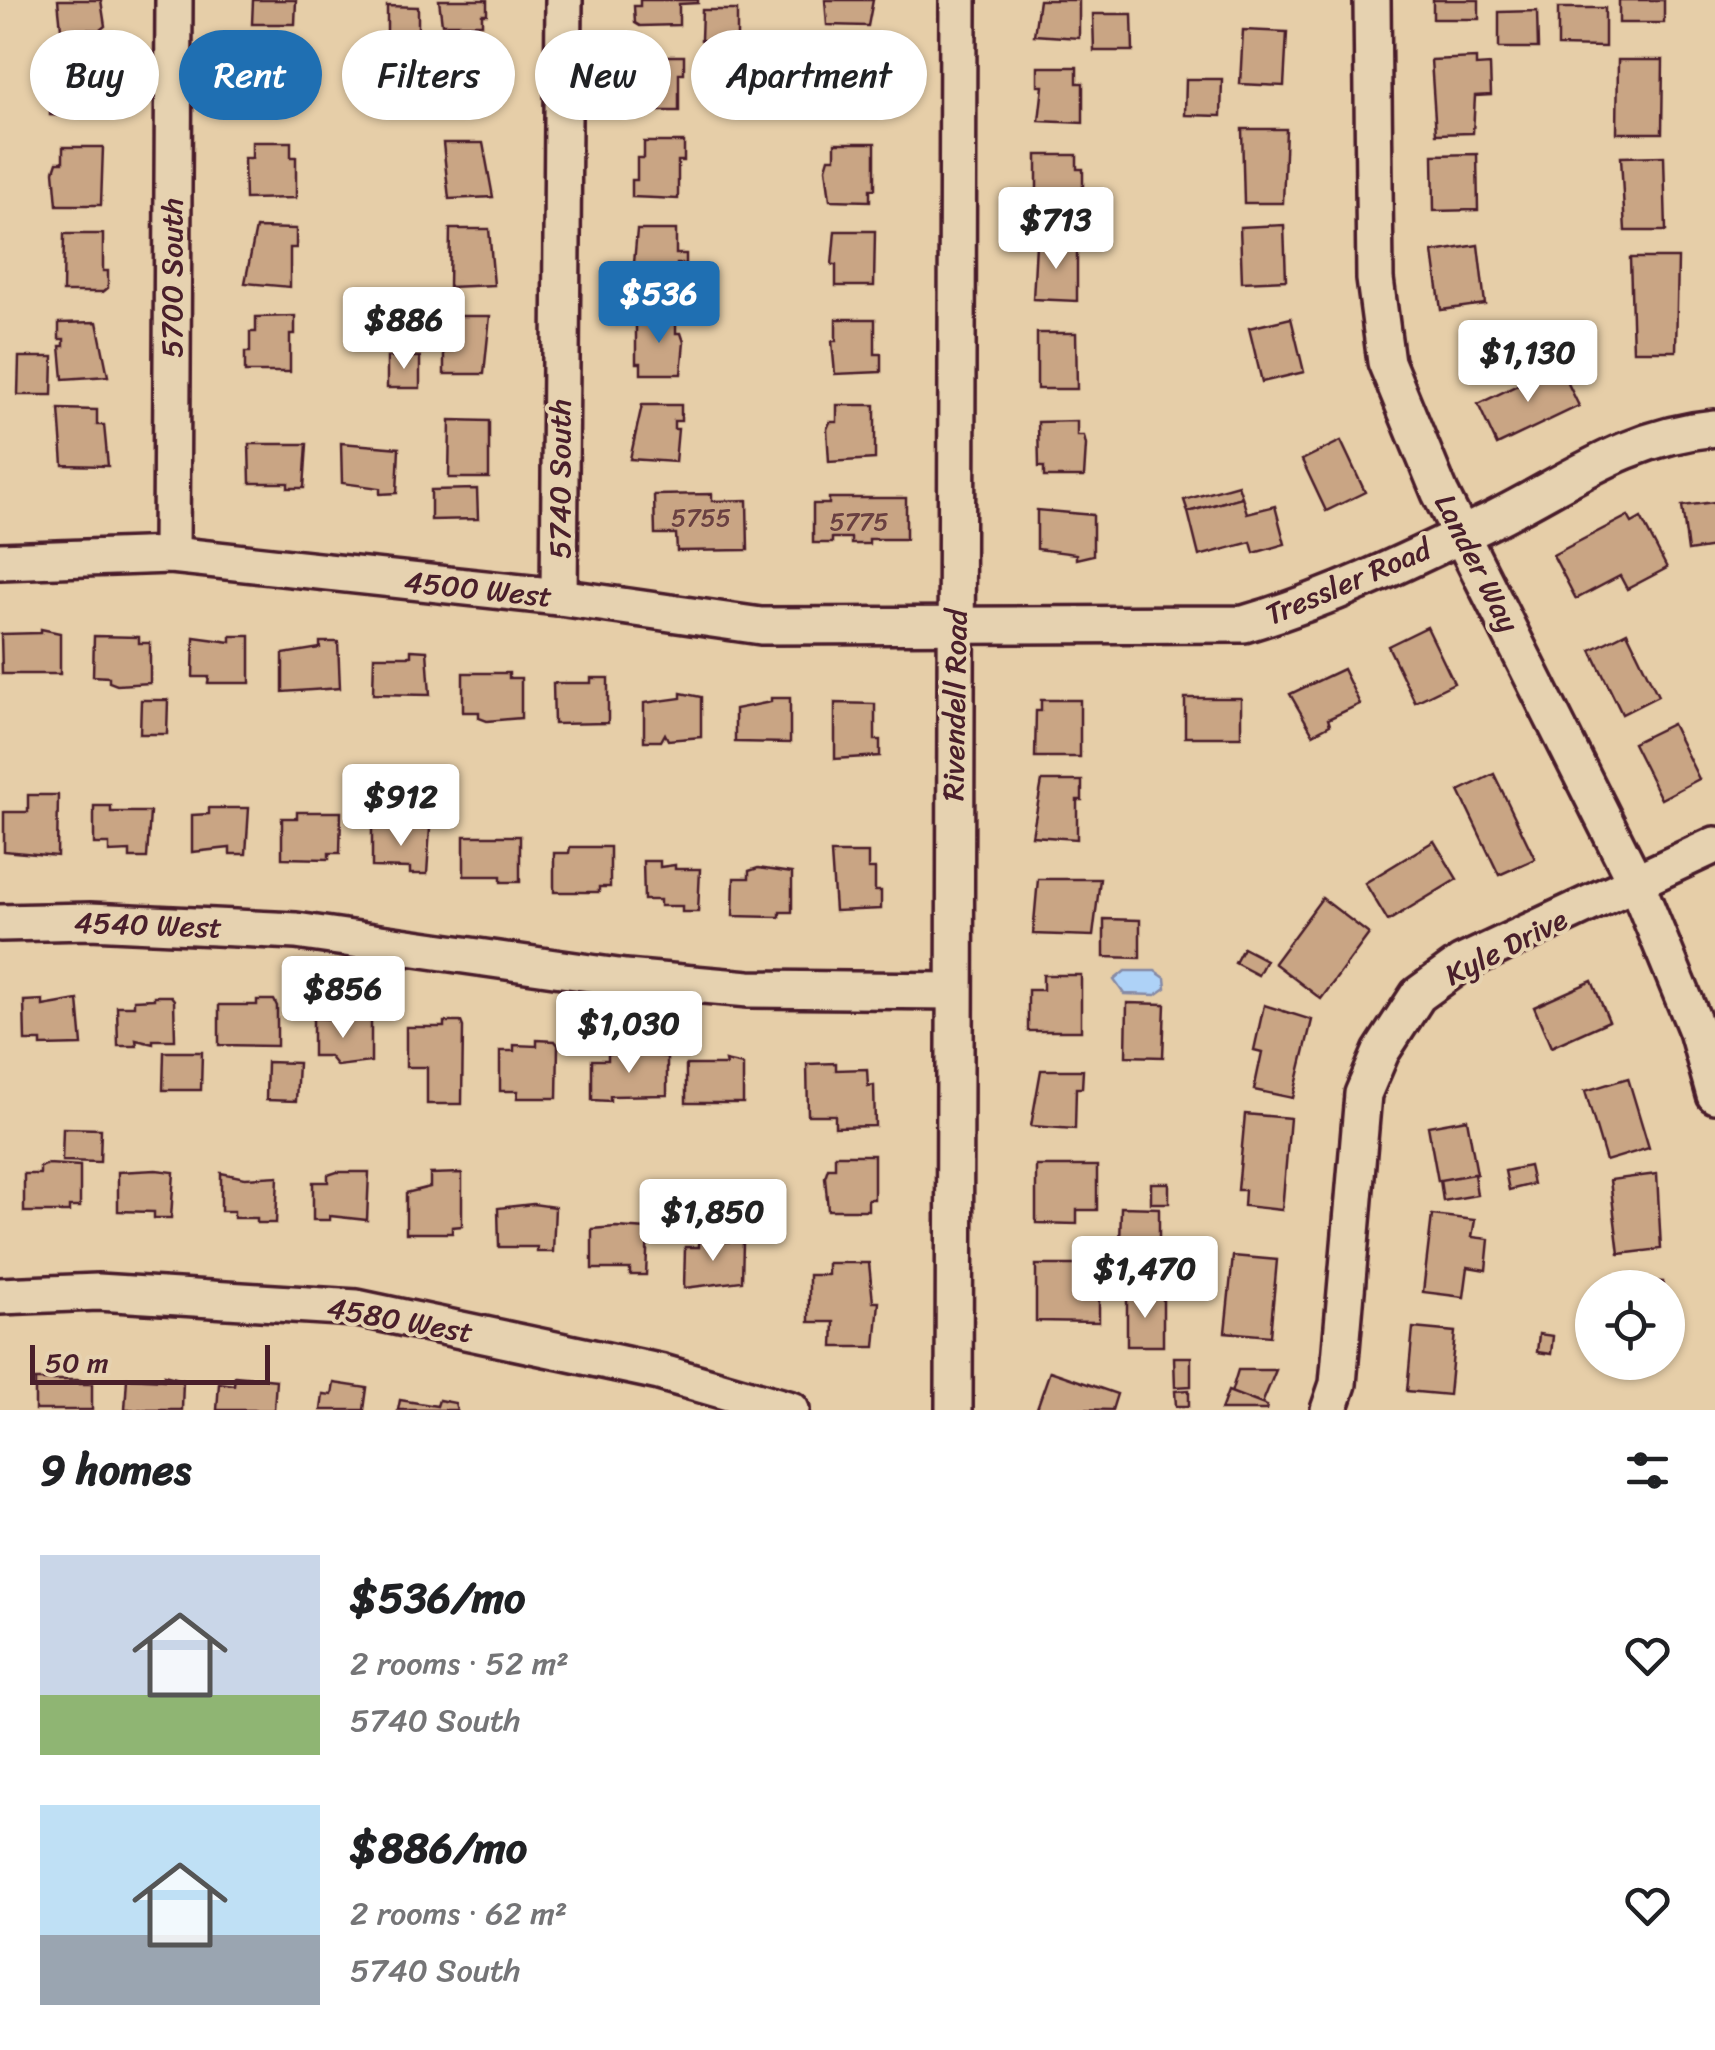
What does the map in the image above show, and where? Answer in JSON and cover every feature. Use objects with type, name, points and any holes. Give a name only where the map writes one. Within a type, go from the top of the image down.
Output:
[{"type":"street","name":"5700 South","points":[[171,556],[174,0]]},
{"type":"street","name":"5740 South","points":[[560,598],[564,0]]},
{"type":"street","name":"Rivendell Road","points":[[954,1410],[952,991],[958,0]]},
{"type":"street","name":"Lander Way","points":[[1372,0],[1375,278],[1386,362],[1440,493],[1637,885],[1697,1031],[1715,1095]]},
{"type":"street","name":"Tressler Road","points":[[956,627],[1244,624],[1304,607],[1462,534],[1607,455],[1715,428]]},
{"type":"street","name":"4500 West","points":[[0,561],[171,556],[560,598],[760,626],[956,627]]},
{"type":"street","name":"Kyle Drive","points":[[1329,1410],[1338,1384],[1363,1094],[1381,1052],[1418,996],[1462,963],[1637,885],[1715,845]]},
{"type":"street","name":"4540 West","points":[[0,923],[90,922],[296,931],[625,978],[732,988],[952,991]]},
{"type":"street","name":"4580 West","points":[[0,1296],[98,1292],[357,1308],[659,1372],[791,1410]]},
{"type":"water","points":[[1125,971],[1155,971],[1165,978],[1166,988],[1156,995],[1124,994],[1114,980]]},
{"type":"building","points":[[58,0],[101,0],[105,26],[100,30],[61,29]]},
{"type":"building","points":[[253,0],[296,0],[295,24],[252,24]]},
{"type":"building","points":[[439,0],[487,0],[487,14],[482,14],[482,24],[442,24]]},
{"type":"building","points":[[640,0],[698,3],[679,4],[679,25],[640,26],[635,23],[634,6],[640,6]]},
{"type":"building","points":[[825,0],[873,0],[868,26],[827,25]]},
{"type":"building","points":[[1039,0],[1079,0],[1079,38],[1034,35]]},
{"type":"building","points":[[1433,0],[1479,0],[1479,19],[1433,19]]},
{"type":"building","points":[[1619,0],[1664,0],[1664,23],[1619,23]]},
{"type":"building","points":[[387,6],[418,7],[418,30],[387,30]]},
{"type":"building","points":[[1558,8],[1605,8],[1605,47],[1558,46]]},
{"type":"building","points":[[702,10],[737,10],[737,30],[701,30]]},
{"type":"building","points":[[1537,11],[1538,48],[1499,48],[1499,12]]},
{"type":"building","points":[[1093,14],[1132,14],[1133,51],[1094,51]]},
{"type":"building","points":[[1243,30],[1287,32],[1284,86],[1240,84]]},
{"type":"building","points":[[671,56],[684,56],[684,73],[679,73],[679,111],[671,111]]},
{"type":"building","points":[[1476,58],[1476,66],[1490,65],[1491,95],[1475,96],[1473,133],[1436,134],[1431,60]]},
{"type":"building","points":[[1618,60],[1663,60],[1662,133],[1617,133]]},
{"type":"building","points":[[1038,67],[1077,67],[1077,83],[1083,83],[1083,123],[1039,121],[1043,86],[1038,86]]},
{"type":"building","points":[[1186,79],[1222,79],[1221,116],[1185,115]]},
{"type":"building","points":[[1242,129],[1286,129],[1283,203],[1244,203]]},
{"type":"building","points":[[252,142],[291,142],[291,157],[296,157],[296,198],[245,199],[244,158],[252,158]]},
{"type":"building","points":[[644,142],[684,142],[684,161],[678,161],[678,199],[632,197],[632,180],[637,180],[637,158],[644,158]]},
{"type":"building","points":[[443,143],[483,143],[493,197],[449,199]]},
{"type":"building","points":[[835,143],[875,143],[875,189],[870,189],[870,201],[830,200],[826,168],[829,158],[835,158]]},
{"type":"building","points":[[63,147],[103,147],[101,205],[57,205],[54,171],[57,162],[63,162]]},
{"type":"building","points":[[1477,154],[1478,210],[1434,211],[1433,155]]},
{"type":"building","points":[[1037,155],[1077,155],[1077,169],[1083,169],[1083,212],[1043,212],[1043,201],[1037,201]]},
{"type":"building","points":[[1664,156],[1666,231],[1625,231],[1621,157]]},
{"type":"building","points":[[1284,225],[1286,280],[1242,282],[1240,227]]},
{"type":"building","points":[[256,228],[296,229],[296,248],[290,248],[290,287],[245,283]]},
{"type":"building","points":[[450,229],[489,229],[494,285],[449,287]]},
{"type":"building","points":[[637,230],[676,230],[676,254],[686,254],[686,264],[677,264],[677,287],[632,285]]},
{"type":"building","points":[[835,231],[875,231],[874,286],[836,286],[836,265],[832,265]]},
{"type":"building","points":[[64,234],[103,234],[103,271],[108,271],[108,288],[103,292],[63,292]]},
{"type":"building","points":[[1036,244],[1077,244],[1077,301],[1033,299]]},
{"type":"building","points":[[1478,245],[1485,304],[1441,310],[1433,252]]},
{"type":"building","points":[[1630,258],[1678,258],[1676,351],[1633,351]]},
{"type":"building","points":[[295,316],[295,334],[290,334],[290,372],[245,372],[245,352],[250,352],[250,332],[256,332],[256,317]]},
{"type":"building","points":[[450,316],[490,316],[484,374],[444,374],[444,331],[450,331]]},
{"type":"building","points":[[636,317],[676,317],[676,333],[681,333],[684,342],[681,374],[641,374],[641,363],[636,363]]},
{"type":"building","points":[[1291,318],[1304,372],[1262,382],[1249,328]]},
{"type":"building","points":[[836,319],[875,319],[875,354],[881,354],[881,372],[835,374],[832,341],[836,341]]},
{"type":"building","points":[[97,322],[108,376],[63,379],[60,346],[64,346],[64,339],[59,339],[59,323]]},
{"type":"building","points":[[1037,333],[1076,333],[1077,389],[1037,389]]},
{"type":"building","points":[[19,357],[53,357],[52,395],[18,395]]},
{"type":"building","points":[[387,357],[420,357],[420,388],[387,388]]},
{"type":"building","points":[[1559,365],[1579,406],[1497,445],[1478,404]]},
{"type":"building","points":[[642,405],[681,405],[681,421],[674,421],[674,429],[678,429],[675,462],[630,459]]},
{"type":"building","points":[[837,405],[875,405],[875,459],[829,462],[827,429],[830,422],[837,422]]},
{"type":"building","points":[[59,409],[97,410],[97,425],[104,425],[108,466],[63,465]]},
{"type":"building","points":[[450,420],[489,421],[489,478],[449,478]]},
{"type":"building","points":[[1077,421],[1077,436],[1084,436],[1086,445],[1084,477],[1044,477],[1044,467],[1039,467],[1038,422]]},
{"type":"building","points":[[1341,441],[1365,492],[1326,511],[1302,460]]},
{"type":"building","points":[[341,443],[399,448],[397,493],[380,494],[380,488],[342,483]]},
{"type":"building","points":[[249,444],[307,444],[304,488],[288,488],[288,483],[250,483]]},
{"type":"building","points":[[1238,485],[1242,497],[1188,512],[1184,500]]},
{"type":"building","points":[[477,489],[478,519],[431,520],[431,490]]},
{"type":"building","points":[[712,494],[712,501],[747,500],[748,550],[677,551],[676,534],[655,534],[654,495]]},
{"type":"building","points":[[1242,497],[1247,513],[1275,506],[1285,544],[1254,553],[1251,542],[1199,556],[1188,512]]},
{"type":"building","points":[[829,498],[906,498],[906,539],[869,539],[869,544],[851,544],[851,538],[832,538],[832,543],[813,543],[813,504],[829,504]]},
{"type":"building","points":[[1715,502],[1715,547],[1688,551],[1682,506]]},
{"type":"building","points":[[1037,510],[1093,515],[1093,555],[1076,559],[1076,554],[1037,549]]},
{"type":"building","points":[[1628,516],[1632,523],[1641,518],[1667,568],[1627,589],[1620,576],[1576,599],[1553,555]]},
{"type":"building","points":[[1427,627],[1454,683],[1415,702],[1388,646]]},
{"type":"building","points":[[41,629],[60,633],[60,674],[2,674],[1,634],[41,633]]},
{"type":"building","points":[[1627,632],[1658,696],[1622,714],[1591,650]]},
{"type":"building","points":[[94,636],[139,637],[139,643],[150,643],[150,683],[117,685],[109,682],[109,677],[93,676]]},
{"type":"building","points":[[231,636],[250,636],[250,683],[208,683],[209,677],[193,677],[194,637],[231,642]]},
{"type":"building","points":[[320,642],[338,642],[340,688],[283,692],[283,654],[320,648]]},
{"type":"building","points":[[411,650],[427,651],[430,695],[373,694],[374,656],[411,656]]},
{"type":"building","points":[[1343,669],[1360,704],[1328,719],[1330,725],[1313,734],[1290,694]]},
{"type":"building","points":[[463,673],[509,673],[509,678],[521,678],[521,718],[487,721],[479,718],[479,712],[463,712]]},
{"type":"building","points":[[591,678],[608,678],[608,723],[554,724],[553,683],[591,683]]},
{"type":"building","points":[[681,693],[701,697],[701,737],[668,740],[665,734],[661,741],[644,741],[644,703],[681,698]]},
{"type":"building","points":[[771,698],[790,698],[790,743],[735,742],[735,709],[771,702]]},
{"type":"building","points":[[1185,698],[1241,698],[1241,737],[1185,737]]},
{"type":"building","points":[[141,700],[168,700],[167,734],[140,734]]},
{"type":"building","points":[[1041,700],[1080,700],[1080,757],[1035,757],[1036,711],[1041,711]]},
{"type":"building","points":[[835,703],[875,704],[875,740],[880,740],[880,756],[835,759]]},
{"type":"building","points":[[1672,724],[1699,779],[1661,799],[1633,743]]},
{"type":"building","points":[[1494,774],[1535,859],[1499,875],[1459,791]]},
{"type":"building","points":[[1042,781],[1082,781],[1082,800],[1077,800],[1077,839],[1032,836]]},
{"type":"building","points":[[28,795],[58,795],[57,856],[4,851],[4,812],[28,812]]},
{"type":"building","points":[[94,806],[111,806],[111,812],[150,812],[147,858],[130,858],[130,851],[109,852],[109,844],[94,844]]},
{"type":"building","points":[[209,808],[249,808],[246,854],[230,854],[230,848],[192,852],[192,815],[209,814]]},
{"type":"building","points":[[297,812],[341,812],[340,853],[329,853],[329,859],[282,858],[282,818],[297,818]]},
{"type":"building","points":[[372,828],[430,828],[427,874],[410,874],[410,868],[372,867]]},
{"type":"building","points":[[464,836],[520,836],[520,882],[501,882],[501,876],[464,876]]},
{"type":"building","points":[[1434,841],[1457,879],[1388,921],[1365,883]]},
{"type":"building","points":[[570,847],[610,847],[610,887],[599,887],[599,892],[554,892],[554,853],[569,853]]},
{"type":"building","points":[[831,853],[868,853],[868,869],[875,869],[875,891],[881,891],[881,909],[835,911]]},
{"type":"building","points":[[643,861],[660,861],[660,867],[700,869],[698,912],[682,912],[682,906],[660,906],[660,900],[644,900]]},
{"type":"building","points":[[758,868],[792,873],[792,912],[780,912],[780,917],[733,916],[734,878],[749,878],[749,871]]},
{"type":"building","points":[[1038,879],[1100,879],[1093,936],[1033,934]]},
{"type":"building","points":[[1322,898],[1369,934],[1321,999],[1274,963]]},
{"type":"building","points":[[1104,919],[1140,920],[1140,958],[1104,957]]},
{"type":"building","points":[[1243,948],[1266,960],[1258,975],[1235,963]]},
{"type":"building","points":[[1043,975],[1081,975],[1081,1031],[1028,1031],[1028,990],[1043,990]]},
{"type":"building","points":[[1592,981],[1609,1021],[1551,1047],[1534,1007]]},
{"type":"building","points":[[171,996],[174,1000],[175,1040],[153,1040],[153,1044],[136,1040],[137,1046],[118,1046],[117,1006],[134,1006],[134,1000]]},
{"type":"building","points":[[43,1000],[43,1006],[78,1000],[82,1045],[41,1046],[41,1041],[25,1041],[24,1001]]},
{"type":"building","points":[[257,1000],[274,1000],[277,1006],[277,1046],[219,1045],[219,1005],[257,1005]]},
{"type":"building","points":[[1127,1003],[1165,1004],[1163,1057],[1126,1056]]},
{"type":"building","points":[[1264,1005],[1312,1020],[1293,1098],[1254,1090],[1262,1052],[1254,1050]]},
{"type":"building","points":[[313,1018],[371,1021],[371,1062],[337,1066],[329,1056],[313,1056]]},
{"type":"building","points":[[444,1022],[461,1022],[463,1027],[462,1104],[427,1104],[427,1067],[406,1067],[406,1027],[444,1027]]},
{"type":"building","points":[[537,1040],[555,1041],[558,1045],[557,1098],[517,1098],[518,1091],[500,1091],[500,1051],[514,1051],[514,1045],[537,1046]]},
{"type":"building","points":[[630,1051],[667,1057],[667,1095],[592,1100],[592,1060],[608,1060],[608,1054]]},
{"type":"building","points":[[164,1052],[202,1052],[201,1090],[163,1090]]},
{"type":"building","points":[[725,1061],[743,1065],[743,1103],[686,1103],[686,1065],[726,1065]]},
{"type":"building","points":[[267,1062],[298,1063],[296,1101],[266,1100]]},
{"type":"building","points":[[836,1063],[836,1070],[867,1069],[868,1086],[874,1085],[875,1126],[835,1127],[835,1115],[808,1115],[807,1064]]},
{"type":"building","points":[[1041,1070],[1083,1070],[1082,1088],[1076,1088],[1075,1129],[1031,1126]]},
{"type":"building","points":[[1628,1078],[1649,1148],[1606,1161],[1585,1091]]},
{"type":"building","points":[[1245,1114],[1290,1118],[1282,1210],[1244,1206],[1245,1190],[1238,1190]]},
{"type":"building","points":[[1467,1119],[1477,1174],[1438,1181],[1428,1126]]},
{"type":"building","points":[[63,1128],[101,1129],[100,1162],[62,1161]]},
{"type":"building","points":[[835,1155],[874,1155],[874,1199],[868,1199],[868,1210],[828,1210],[825,1177],[828,1168],[835,1168]]},
{"type":"building","points":[[80,1166],[80,1207],[69,1207],[69,1212],[24,1212],[24,1174],[40,1174],[40,1167]]},
{"type":"building","points":[[1036,1166],[1097,1166],[1097,1210],[1077,1210],[1077,1224],[1036,1223]]},
{"type":"building","points":[[1529,1166],[1533,1184],[1509,1190],[1505,1171]]},
{"type":"building","points":[[118,1172],[174,1172],[171,1218],[154,1218],[154,1212],[118,1211]]},
{"type":"building","points":[[369,1172],[367,1220],[330,1216],[330,1220],[313,1220],[313,1182],[328,1182],[328,1175]]},
{"type":"building","points":[[221,1173],[245,1178],[278,1176],[276,1223],[234,1218],[234,1211],[221,1211]]},
{"type":"building","points":[[462,1173],[462,1226],[452,1227],[452,1233],[406,1233],[406,1193],[430,1187],[430,1174]]},
{"type":"building","points":[[1474,1174],[1477,1195],[1443,1201],[1440,1180]]},
{"type":"building","points":[[1657,1174],[1661,1249],[1619,1254],[1610,1180]]},
{"type":"building","points":[[1151,1183],[1169,1183],[1169,1203],[1151,1203]]},
{"type":"building","points":[[533,1204],[555,1207],[553,1252],[537,1252],[537,1247],[499,1247],[498,1208]]},
{"type":"building","points":[[1121,1207],[1159,1208],[1159,1246],[1120,1246]]},
{"type":"building","points":[[1432,1215],[1475,1220],[1472,1237],[1489,1239],[1486,1270],[1468,1267],[1464,1297],[1423,1292]]},
{"type":"building","points":[[592,1229],[648,1229],[646,1275],[630,1275],[630,1269],[592,1269]]},
{"type":"building","points":[[699,1241],[743,1242],[742,1281],[684,1288],[685,1247],[699,1247]]},
{"type":"building","points":[[1140,1252],[1168,1253],[1168,1272],[1140,1272]]},
{"type":"building","points":[[1233,1256],[1277,1260],[1270,1336],[1225,1332]]},
{"type":"building","points":[[828,1263],[869,1263],[873,1302],[879,1302],[875,1347],[833,1347],[834,1322],[809,1322],[809,1275],[828,1275]]},
{"type":"building","points":[[1036,1265],[1099,1265],[1099,1322],[1036,1321]]},
{"type":"building","points":[[1127,1297],[1163,1297],[1163,1346],[1127,1346]]},
{"type":"building","points":[[1413,1328],[1455,1332],[1449,1395],[1407,1391]]},
{"type":"building","points":[[1539,1334],[1553,1336],[1551,1354],[1537,1352]]},
{"type":"building","points":[[1174,1357],[1191,1357],[1191,1386],[1175,1387]]},
{"type":"building","points":[[1238,1370],[1276,1370],[1262,1404],[1231,1393]]},
{"type":"building","points":[[1050,1371],[1117,1394],[1112,1410],[1037,1408]]},
{"type":"building","points":[[164,1375],[183,1380],[182,1410],[125,1410],[127,1378],[164,1380]]},
{"type":"building","points":[[235,1376],[276,1380],[274,1410],[217,1410],[219,1383],[234,1385]]},
{"type":"building","points":[[35,1380],[80,1380],[80,1384],[92,1384],[92,1410],[35,1410]]},
{"type":"building","points":[[334,1383],[367,1388],[364,1410],[321,1410],[323,1394],[332,1395]]},
{"type":"building","points":[[1189,1390],[1189,1406],[1176,1406],[1175,1391]]},
{"type":"building","points":[[1228,1391],[1267,1406],[1266,1410],[1221,1410]]},
{"type":"building","points":[[400,1400],[437,1406],[439,1400],[455,1403],[457,1410],[398,1410]]}]
